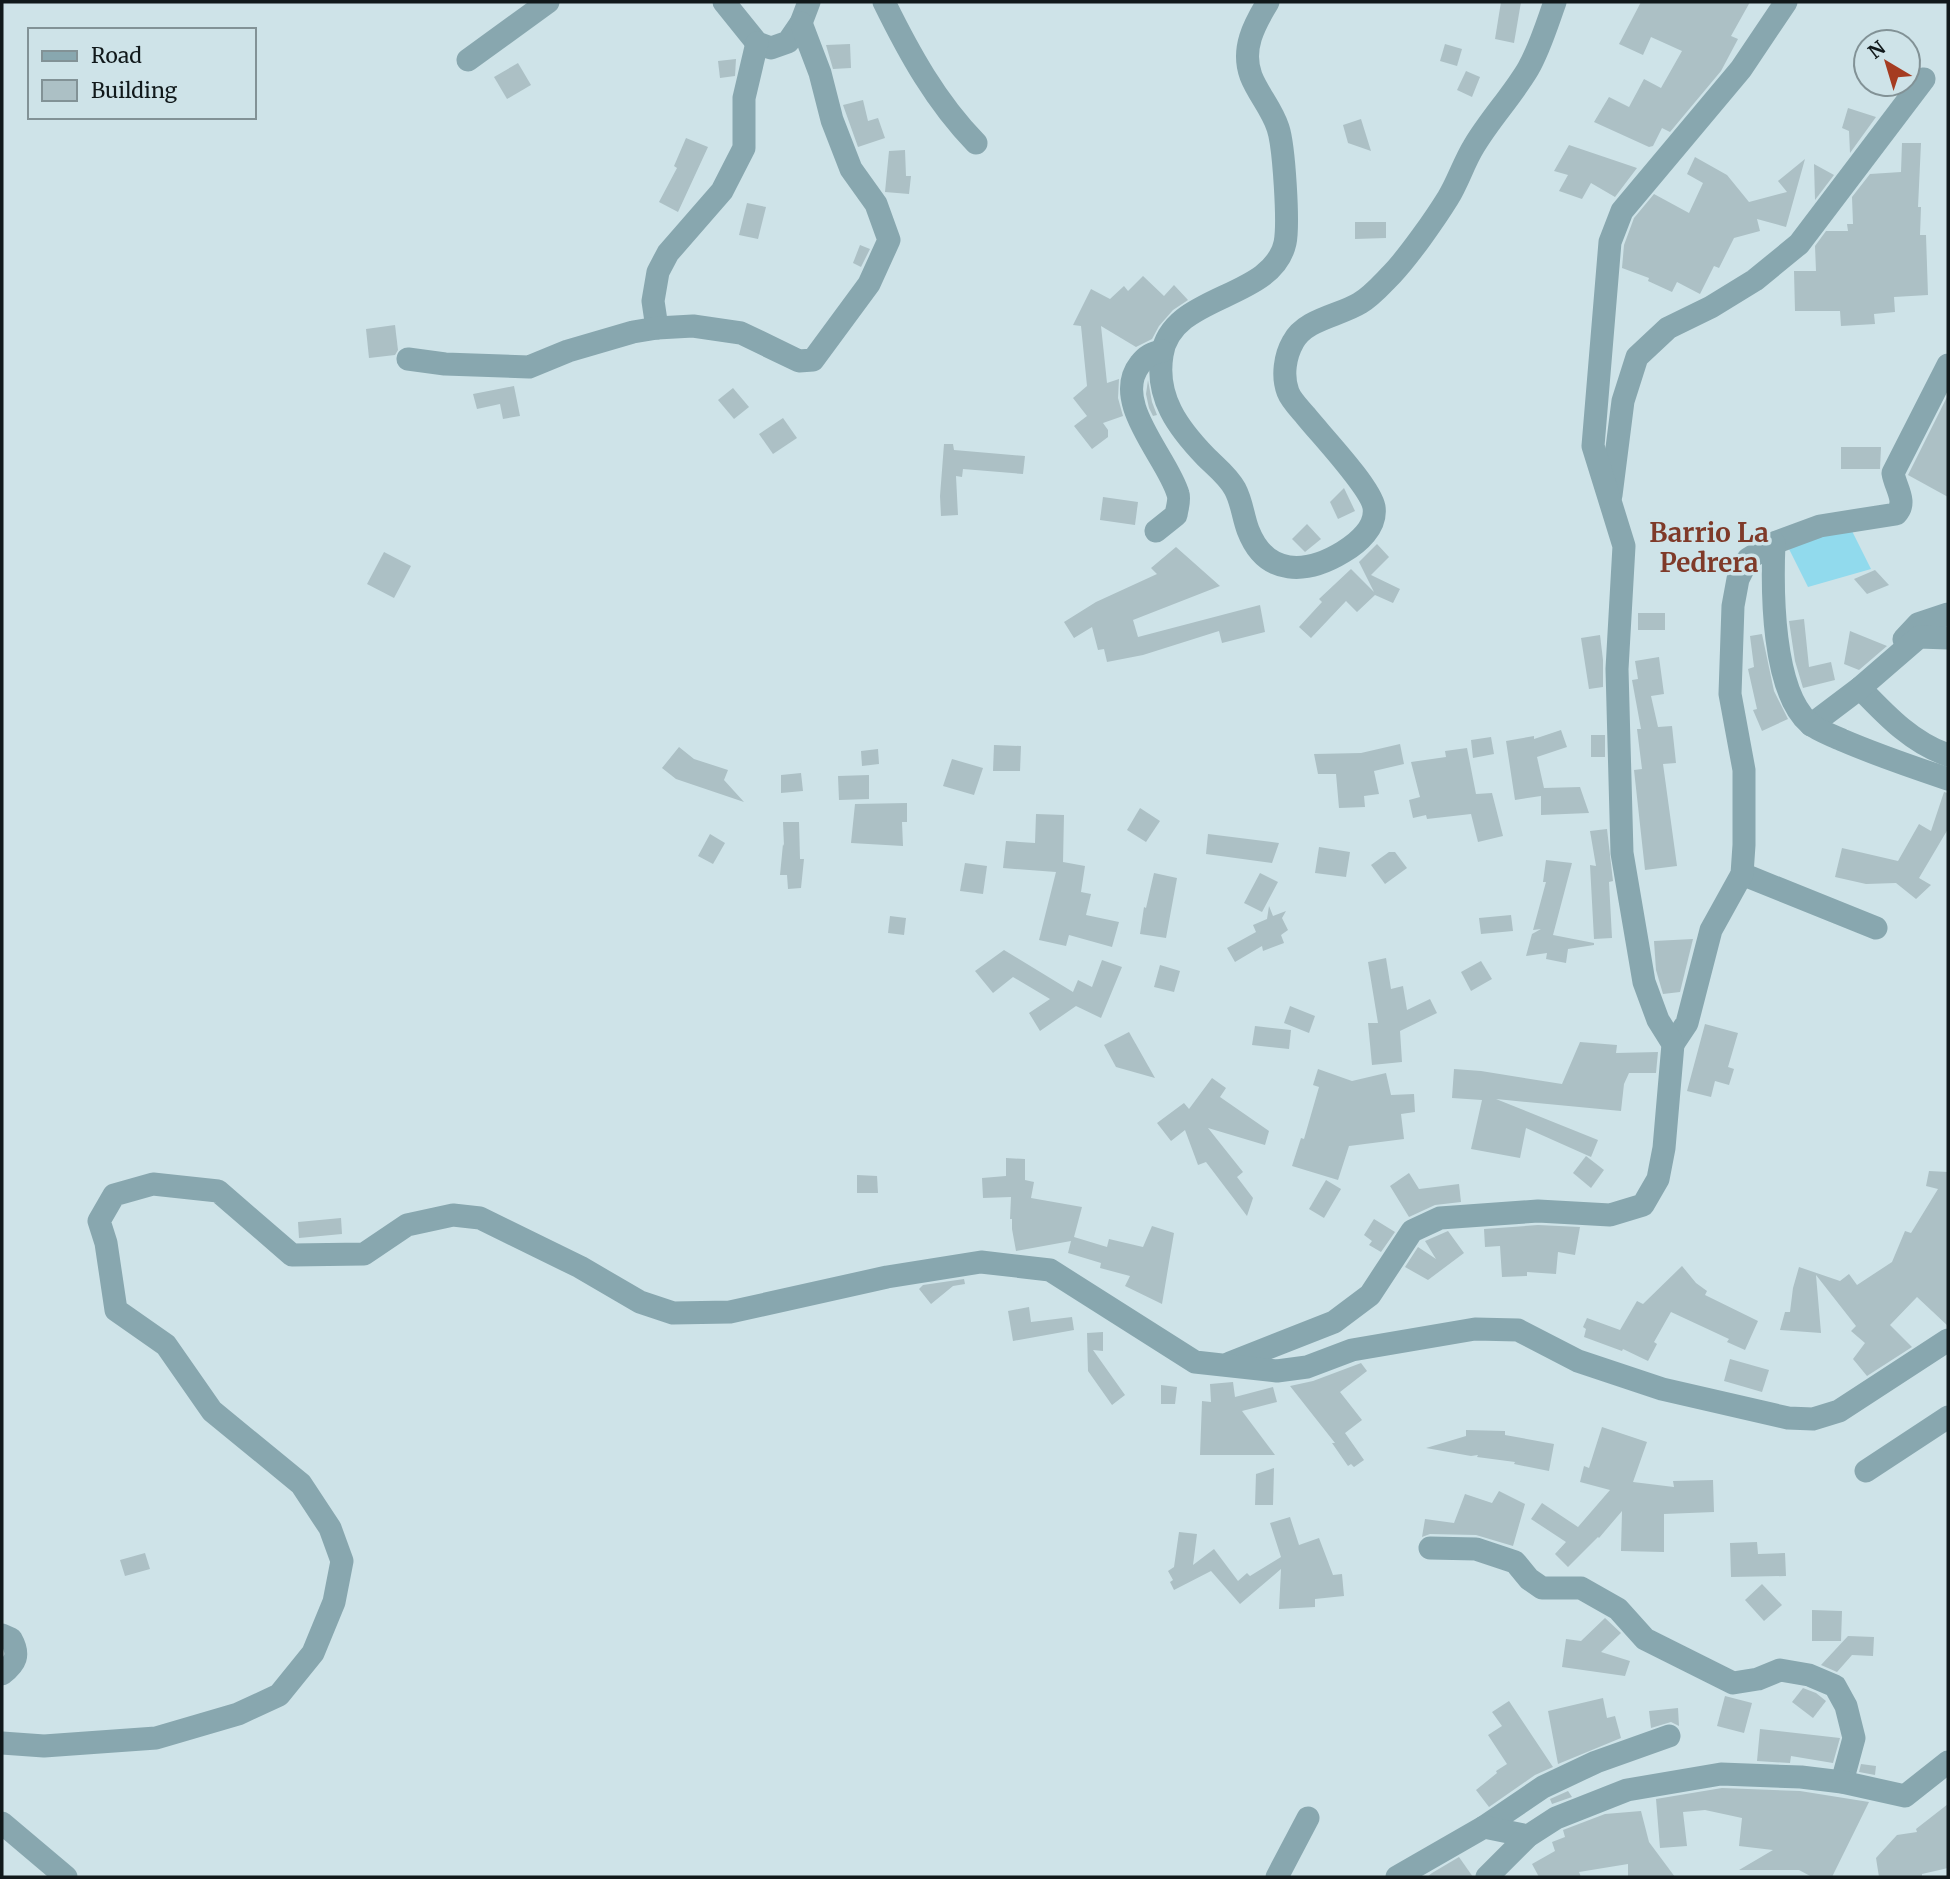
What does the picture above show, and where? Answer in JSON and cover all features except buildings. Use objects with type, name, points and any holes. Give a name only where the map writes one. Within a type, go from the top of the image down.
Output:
[{"type":"street","points":[[468,60],[548,2]]},
{"type":"street","points":[[724,2],[757,43],[771,48],[788,42],[805,12]]},
{"type":"street","points":[[884,2],[929,85],[960,127],[976,143]]},
{"type":"street","points":[[1268,2],[1255,24],[1247,49],[1251,77],[1269,106],[1279,130],[1287,223],[1285,246],[1273,268],[1182,321],[1162,351],[1161,383],[1181,431],[1230,480],[1239,496],[1250,534],[1265,555],[1278,566],[1304,569],[1340,555],[1359,542],[1372,525],[1374,508],[1355,476],[1288,393],[1285,372],[1287,354],[1295,337],[1316,323],[1362,303],[1395,271],[1449,197],[1473,147],[1530,66],[1555,2]]},
{"type":"street","points":[[1673,1044],[1658,1020],[1644,982],[1622,853],[1617,669],[1624,546],[1593,446],[1610,242],[1622,211],[1741,69],[1786,2]]},
{"type":"street","points":[[408,359],[446,364],[529,367],[568,351],[633,332],[692,326],[741,333],[799,361],[813,360],[869,284],[889,240],[876,204],[851,169],[832,120],[805,12]]},
{"type":"street","points":[[657,328],[653,301],[658,272],[668,253],[722,191],[744,148],[744,98],[757,43]]},
{"type":"street","points":[[1610,502],[1623,401],[1637,357],[1668,328],[1711,307],[1755,280],[1799,244],[1924,79]]},
{"type":"street","points":[[1156,531],[1176,515],[1179,496],[1145,432],[1136,410],[1131,383],[1133,373],[1142,361],[1152,353],[1162,351]]},
{"type":"street","points":[[1223,1366],[1334,1322],[1370,1295],[1412,1231],[1440,1219],[1538,1211],[1610,1215],[1643,1205],[1658,1179],[1673,1044],[1687,1023],[1711,930],[1742,874],[1744,770],[1730,694],[1733,606],[1738,579],[1748,559],[1774,543],[1820,526],[1896,514],[1900,510],[1902,502],[1893,473],[1948,365]]},
{"type":"street","points":[[1774,543],[1773,605],[1784,677],[1798,712],[1811,725],[1859,747],[1948,779]]},
{"type":"street","points":[[1896,654],[1901,642],[1918,624],[1948,614]]},
{"type":"street","points":[[1811,725],[1860,688],[1896,654],[1919,637],[1948,638]]},
{"type":"street","points":[[1860,688],[1919,743],[1948,755]]},
{"type":"street","points":[[1742,874],[1876,928]]},
{"type":"street","points":[[2,1743],[44,1746],[156,1738],[238,1714],[279,1695],[313,1653],[334,1602],[342,1561],[330,1528],[301,1484],[212,1411],[166,1345],[116,1310],[106,1243],[99,1220],[114,1195],[153,1184],[218,1191],[292,1255],[364,1254],[407,1225],[453,1215],[480,1218],[580,1267],[640,1302],[673,1313],[730,1312],[887,1277],[981,1262],[1050,1270],[1195,1362],[1277,1371],[1307,1367],[1352,1350],[1475,1329],[1518,1330],[1578,1361],[1662,1389],[1788,1418],[1813,1419],[1839,1411],[1948,1340]]},
{"type":"street","points":[[1866,1471],[1948,1417]]},
{"type":"street","points":[[1430,1548],[1476,1549],[1514,1562],[1529,1579],[1542,1588],[1581,1588],[1618,1609],[1645,1640],[1733,1683],[1758,1679],[1780,1670],[1809,1675],[1835,1686],[1846,1706],[1854,1738],[1842,1782]]},
{"type":"street","points":[[2,1635],[11,1639],[17,1655],[15,1662],[2,1674]]},
{"type":"street","points":[[1397,1877],[1484,1827],[1543,1787],[1596,1762],[1669,1736]]},
{"type":"street","points":[[1487,1877],[1528,1836],[1556,1818],[1627,1790],[1721,1774],[1801,1777],[1842,1782],[1905,1796],[1948,1762]]},
{"type":"street","points":[[1277,1877],[1308,1818]]},
{"type":"street","points":[[2,1822],[66,1877]]},
{"type":"street","points":[[1484,1827],[1528,1836]]},
{"type":"shaded area","points":[[1851,529],[1871,569],[1808,587],[1787,545]]},
{"type":"district","name":"Barrio La Pedrera","points":[[1709,548]]}]
